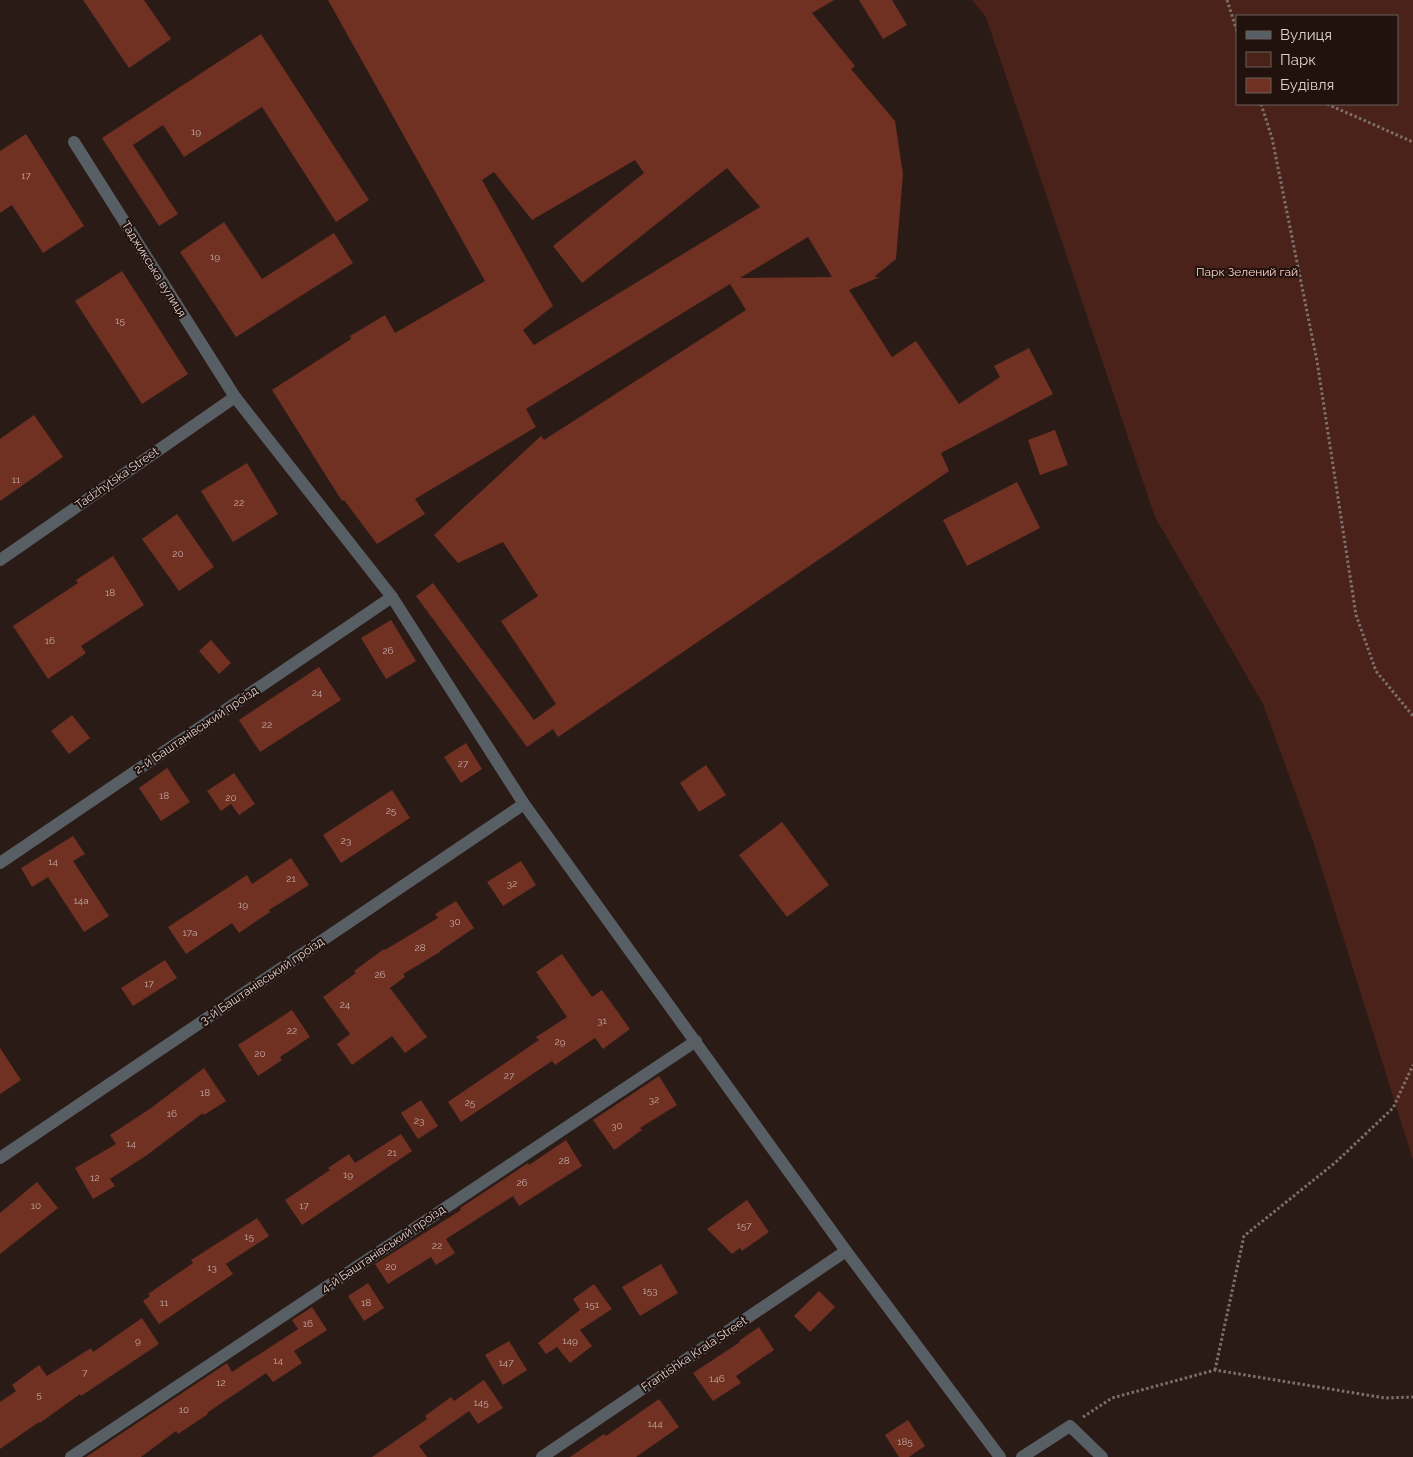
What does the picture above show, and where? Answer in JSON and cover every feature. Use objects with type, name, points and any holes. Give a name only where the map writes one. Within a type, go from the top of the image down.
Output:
[{"type":"street","name":"Таджикська вулиця","points":[[74,142],[235,397],[392,597],[524,804],[846,1251],[1000,1457]]},
{"type":"street","name":"Tadzhytska Street","points":[[0,560],[235,397]]},
{"type":"street","name":"2-й Баштанівський проїзд","points":[[0,863],[392,597]]},
{"type":"street","name":"3-й Баштанівський проїзд","points":[[0,1158],[524,804]]},
{"type":"street","name":"4-й Баштанівський проїзд","points":[[71,1457],[696,1041]]},
{"type":"street","name":"Frantishka Krala Street","points":[[542,1457],[846,1251]]},
{"type":"street","points":[[1022,1457],[1070,1426],[1102,1457]]},
{"type":"path","points":[[1227,0],[1236,28]]},
{"type":"path","points":[[1261,105],[1272,138],[1317,361],[1356,615],[1376,671],[1413,716]]},
{"type":"path","points":[[1329,105],[1413,142]]},
{"type":"path","points":[[1215,1370],[1244,1236],[1336,1162],[1392,1108],[1413,1065]]},
{"type":"path","points":[[1070,1426],[1112,1398],[1215,1370],[1384,1398],[1413,1397]]},
{"type":"green space","name":"Парк Зелений гай","points":[[972,0],[1413,0],[1413,1160],[1314,844],[1263,704],[1155,517],[986,17]]},
{"type":"building","points":[[83,0],[144,0],[171,39],[129,68]]},
{"type":"building","points":[[328,0],[834,0],[812,13],[855,66],[851,69],[895,121],[903,174],[896,259],[874,277],[880,277],[849,290],[892,357],[916,341],[959,404],[1000,377],[994,366],[1029,348],[1053,394],[941,453],[949,471],[558,737],[553,729],[527,747],[416,596],[433,583],[534,720],[556,704],[501,621],[538,596],[503,542],[458,563],[434,535],[541,436],[544,440],[746,310],[730,284],[526,409],[536,427],[415,499],[425,514],[377,544],[344,500],[342,501],[272,390],[351,339],[350,336],[385,315],[395,333],[485,281]],"holes":[[[635,160],[644,173],[553,246],[582,283],[727,168],[760,207],[534,345],[523,330],[553,306],[482,180],[494,172],[532,220]],[[808,237],[832,277],[740,278]]]},
{"type":"building","points":[[859,0],[892,0],[907,25],[883,39]]},
{"type":"building","points":[[261,34],[369,200],[336,222],[262,107],[184,157],[163,125],[133,145],[178,214],[159,226],[102,138]]},
{"type":"building","points":[[26,134],[84,226],[43,253],[12,205],[0,213],[0,151]]},
{"type":"building","points":[[224,222],[262,279],[334,233],[353,263],[236,337],[180,252]]},
{"type":"building","points":[[122,271],[188,374],[142,404],[75,301]]},
{"type":"building","points":[[34,415],[63,457],[0,501],[0,439]]},
{"type":"building","points":[[1055,430],[1068,465],[1040,475],[1028,440]]},
{"type":"building","points":[[247,463],[278,514],[233,542],[201,491]]},
{"type":"building","points":[[1017,482],[1040,528],[967,566],[943,520]]},
{"type":"building","points":[[177,514],[214,567],[179,591],[142,539]]},
{"type":"building","points":[[113,556],[144,605],[81,646],[86,653],[48,679],[13,626],[78,583],[76,580]]},
{"type":"building","points":[[391,620],[416,661],[386,679],[361,638]]},
{"type":"building","points":[[211,640],[231,663],[219,674],[199,651]]},
{"type":"building","points":[[319,667],[341,700],[260,752],[239,720]]},
{"type":"building","points":[[72,715],[90,738],[69,754],[51,731]]},
{"type":"building","points":[[466,743],[482,769],[461,783],[444,757]]},
{"type":"building","points":[[706,765],[726,795],[699,812],[680,783]]},
{"type":"building","points":[[167,768],[190,802],[161,821],[139,788]]},
{"type":"building","points":[[234,773],[255,804],[239,815],[231,804],[221,811],[207,791]]},
{"type":"building","points":[[392,790],[410,818],[341,863],[323,835]]},
{"type":"building","points":[[782,822],[829,885],[787,917],[739,855]]},
{"type":"building","points":[[73,836],[85,854],[73,861],[109,916],[84,932],[48,877],[32,887],[21,868]]},
{"type":"building","points":[[291,858],[309,885],[269,910],[270,912],[239,933],[232,923],[186,954],[168,927],[247,875],[252,884]]},
{"type":"building","points":[[521,861],[536,885],[503,906],[487,882]]},
{"type":"building","points":[[456,901],[474,928],[440,952],[403,974],[405,977],[390,988],[427,1037],[405,1053],[392,1036],[352,1065],[337,1044],[350,1034],[323,997],[356,973],[354,971],[384,949],[438,918],[435,914]]},
{"type":"building","points":[[562,954],[592,997],[602,990],[630,1029],[603,1049],[595,1038],[555,1065],[552,1061],[461,1122],[448,1102],[539,1040],[536,1037],[567,1017],[536,972]]},
{"type":"building","points":[[165,960],[177,978],[133,1006],[121,988]]},
{"type":"building","points":[[292,1010],[310,1037],[280,1057],[282,1060],[258,1076],[238,1045]]},
{"type":"building","points":[[0,1048],[21,1080],[0,1094]]},
{"type":"building","points":[[204,1068],[226,1101],[204,1115],[203,1113],[147,1155],[110,1179],[115,1186],[93,1199],[75,1168],[116,1144],[110,1135],[151,1108]]},
{"type":"building","points":[[659,1076],[677,1105],[640,1128],[642,1130],[614,1150],[593,1120]]},
{"type":"building","points":[[421,1100],[438,1126],[418,1139],[401,1113]]},
{"type":"building","points":[[401,1134],[412,1151],[302,1225],[285,1200],[330,1170],[328,1168],[349,1154],[355,1163]]},
{"type":"building","points":[[566,1140],[582,1166],[519,1206],[513,1196],[446,1239],[455,1253],[436,1265],[431,1257],[388,1284],[375,1264],[461,1210],[460,1208]]},
{"type":"building","points":[[37,1182],[58,1208],[0,1254],[0,1213]]},
{"type":"building","points":[[747,1200],[769,1232],[742,1251],[740,1248],[732,1254],[707,1229]]},
{"type":"building","points":[[257,1218],[269,1236],[226,1264],[233,1274],[159,1324],[143,1301],[150,1296],[148,1294],[193,1263],[191,1260]]},
{"type":"building","points":[[661,1264],[678,1293],[640,1316],[622,1287]]},
{"type":"building","points":[[368,1283],[384,1308],[364,1321],[348,1296]]},
{"type":"building","points":[[594,1284],[612,1309],[580,1330],[592,1346],[570,1363],[557,1347],[546,1354],[538,1343],[580,1310],[573,1299]]},
{"type":"building","points":[[819,1291],[835,1307],[810,1332],[794,1316]]},
{"type":"building","points":[[312,1307],[327,1330],[294,1351],[302,1363],[273,1382],[266,1373],[178,1434],[176,1431],[141,1457],[86,1457],[227,1363],[232,1372],[298,1329],[292,1320]]},
{"type":"building","points":[[142,1318],[159,1344],[81,1396],[80,1394],[0,1449],[0,1402],[16,1391],[12,1385],[39,1365],[47,1376],[91,1348],[93,1352]]},
{"type":"building","points":[[759,1327],[774,1350],[736,1376],[741,1383],[713,1401],[693,1373]]},
{"type":"building","points":[[509,1341],[527,1370],[503,1385],[485,1355]]},
{"type":"building","points":[[484,1380],[503,1408],[478,1424],[469,1411],[419,1446],[427,1457],[372,1457],[427,1419],[425,1416],[451,1397],[454,1401]]},
{"type":"building","points":[[659,1399],[679,1427],[636,1457],[570,1457],[604,1434],[606,1436]]},
{"type":"building","points":[[908,1420],[925,1446],[909,1457],[899,1457],[885,1435]]}]
